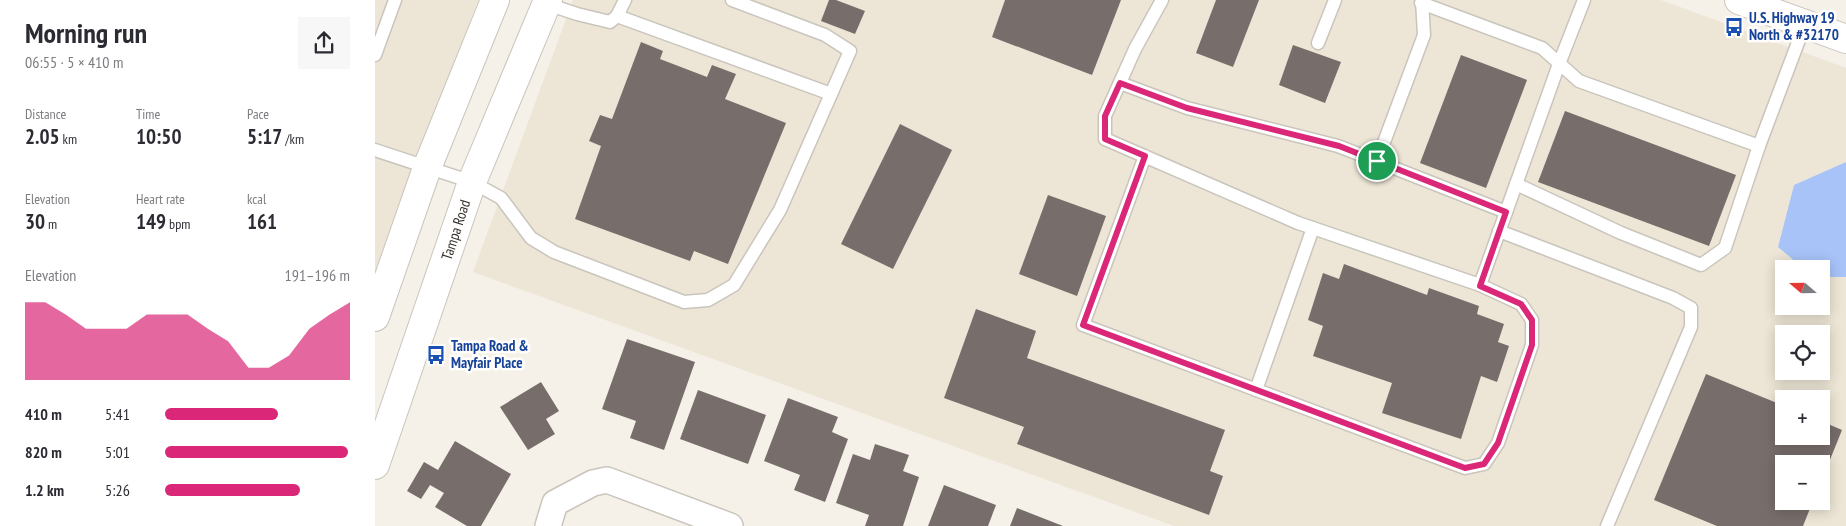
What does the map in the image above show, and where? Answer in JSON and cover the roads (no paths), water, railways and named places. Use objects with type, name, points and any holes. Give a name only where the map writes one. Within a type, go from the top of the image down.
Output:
[{"type":"main road","points":[[375,317],[427,168],[495,0]]},
{"type":"main road","points":[[1739,0],[1846,40]]},
{"type":"main road","name":"Tampa Road","points":[[375,465],[472,182],[548,2]]},
{"type":"street","points":[[548,526],[555,503],[593,483],[607,480],[730,526]]},
{"type":"lane","points":[[375,55],[395,0]]},
{"type":"lane","points":[[548,2],[577,14],[610,22],[617,16],[625,0]]},
{"type":"lane","points":[[375,150],[472,182],[501,198],[531,238],[554,252],[684,302],[708,300],[734,285],[780,210],[850,51],[825,35],[732,0]]},
{"type":"lane","points":[[1145,156],[1083,325],[1465,468],[1484,464],[1498,443],[1532,345],[1532,320],[1521,304],[1480,286],[1313,228],[1145,156],[1105,139],[1105,116],[1135,50],[1162,0]]},
{"type":"lane","points":[[1318,42],[1335,0]]},
{"type":"lane","points":[[1480,286],[1559,64],[1585,0]]},
{"type":"lane","points":[[1377,161],[1424,35],[1422,1],[1542,48],[1579,81],[1759,146]]},
{"type":"lane","points":[[617,16],[831,94]]},
{"type":"lane","points":[[1517,184],[1621,233],[1701,265],[1725,248],[1759,146],[1805,24]]},
{"type":"lane","points":[[1120,83],[1187,108],[1339,146],[1506,212]]},
{"type":"lane","points":[[1256,390],[1313,228]]},
{"type":"lane","points":[[1499,230],[1673,298],[1691,308],[1691,327],[1607,526]]},
{"type":"water","points":[[1846,162],[1846,277],[1830,277],[1830,260],[1793,260],[1778,247],[1794,185]]},
{"type":"place","name":"U.S. Highway 19 North & #32170","points":[[1734,27]]},
{"type":"place","name":"Tampa Road & Mayfair Place","points":[[436,355]]}]
